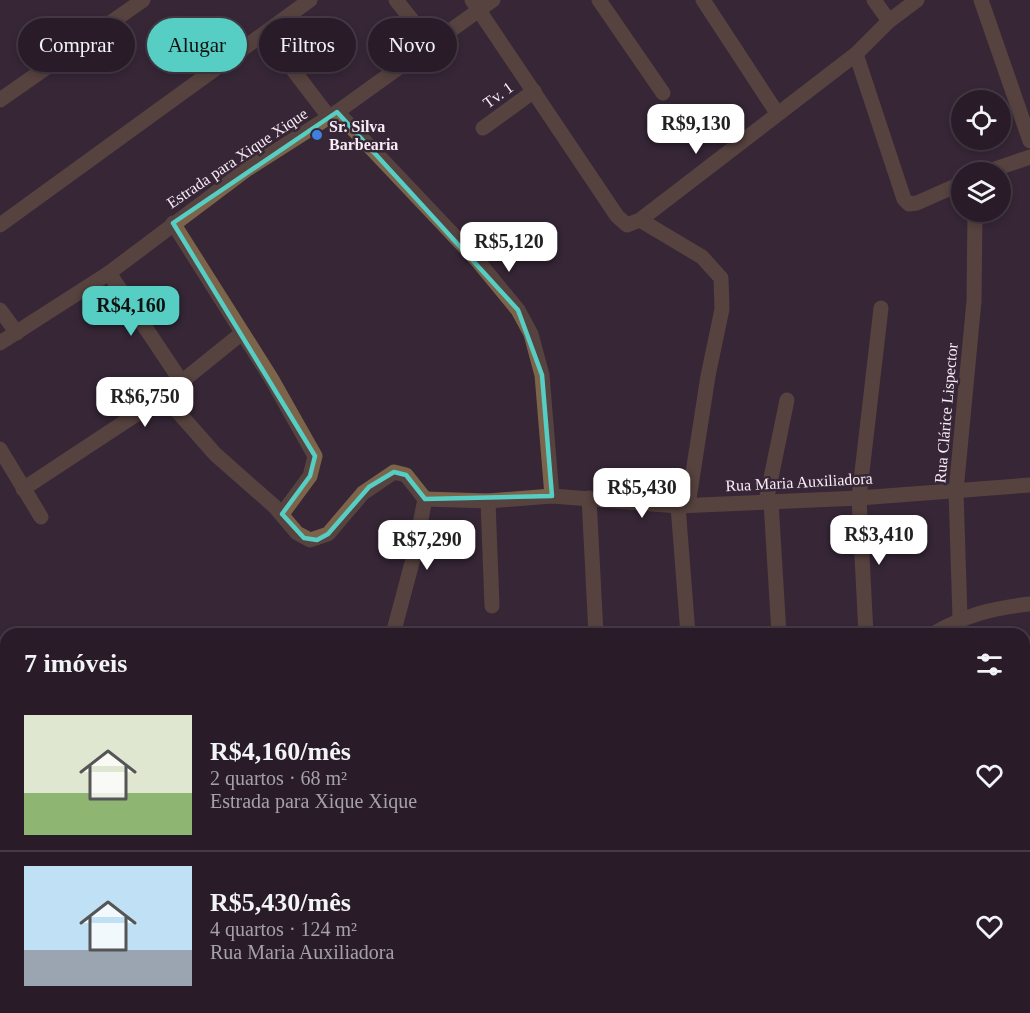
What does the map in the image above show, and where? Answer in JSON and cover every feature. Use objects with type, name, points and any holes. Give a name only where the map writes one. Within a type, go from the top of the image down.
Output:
[{"type":"street","points":[[0,100],[143,0]]},
{"type":"street","points":[[285,18],[310,0]]},
{"type":"street","points":[[396,0],[410,18]]},
{"type":"street","name":"Estrada para Xique Xique","points":[[457,21],[476,5],[493,0]]},
{"type":"street","points":[[599,0],[663,93]]},
{"type":"street","points":[[702,0],[777,112]]},
{"type":"street","points":[[874,0],[889,21]]},
{"type":"street","points":[[476,5],[622,223],[631,225],[856,54],[889,21],[917,0]]},
{"type":"street","points":[[981,0],[1028,124],[1030,141]]},
{"type":"street","points":[[0,225],[259,37]]},
{"type":"street","points":[[856,54],[904,199],[909,204],[917,203],[951,188]]},
{"type":"street","points":[[298,72],[333,114],[477,260],[518,310],[531,334],[542,375],[552,496]]},
{"type":"street","name":"Estrada para Xique Xique","points":[[0,343],[109,273],[172,223],[246,170],[333,114],[392,72]]},
{"type":"street","name":"Tv. 1","points":[[483,128],[534,91]]},
{"type":"street","points":[[1011,163],[1030,157]]},
{"type":"street","points":[[640,220],[702,257],[721,278],[722,309],[683,505],[688,628]]},
{"type":"street","name":"Rua Clárice Lispector","points":[[960,618],[956,491],[974,301],[975,222]]},
{"type":"street","points":[[172,223],[242,333],[315,456],[310,476],[282,514]]},
{"type":"street","points":[[109,273],[181,381]]},
{"type":"street","points":[[866,628],[859,498],[881,308]]},
{"type":"street","points":[[0,310],[17,333]]},
{"type":"street","points":[[23,489],[164,396],[242,333]]},
{"type":"street","points":[[164,396],[215,454],[282,514],[304,538],[316,540],[328,534],[363,493],[394,472],[406,475],[425,500],[413,559],[395,628]]},
{"type":"street","points":[[779,628],[769,502],[787,400]]},
{"type":"street","points":[[0,449],[41,517]]},
{"type":"street","name":"Rua Maria Auxiliadora","points":[[425,500],[488,501],[552,496],[683,505],[859,498],[1030,485]]},
{"type":"street","points":[[589,498],[596,628]]},
{"type":"street","points":[[488,501],[492,606]]},
{"type":"street","points":[[943,628],[960,618],[981,611],[1030,604]]},
{"type":"highlighted area","points":[[337,112],[518,310],[542,375],[552,496],[425,499],[406,475],[394,472],[369,487],[328,534],[317,540],[304,538],[282,514],[310,476],[315,456],[173,223]]},
{"type":"place","name":"Sr. Silva Barbearia","points":[[317,135]]}]
